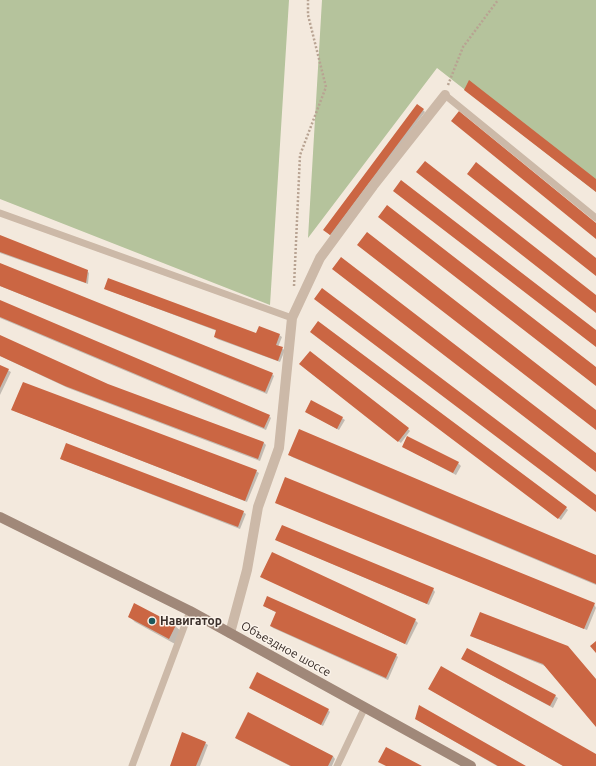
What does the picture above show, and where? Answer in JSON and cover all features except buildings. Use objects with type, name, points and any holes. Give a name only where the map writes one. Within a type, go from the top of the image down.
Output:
[{"type":"street","points":[[230,633],[247,570],[258,507],[279,448],[292,318],[320,258],[373,186],[445,95]]},
{"type":"street","name":"Объездное шоссе","points":[[0,517],[190,611],[471,766]]},
{"type":"lane","points":[[445,95],[596,218]]},
{"type":"lane","points":[[0,213],[292,318]]},
{"type":"lane","points":[[132,766],[190,611]]},
{"type":"lane","points":[[337,766],[365,708]]},
{"type":"path","points":[[294,287],[300,155],[326,87],[308,15],[308,0]]},
{"type":"path","points":[[445,95],[464,47],[498,0]]},
{"type":"green space","points":[[0,0],[289,0],[270,305],[0,199]]},
{"type":"green space","points":[[322,0],[596,0],[596,192],[437,68],[308,238]]},
{"type":"place","name":"Навигатор","points":[[152,621]]}]
